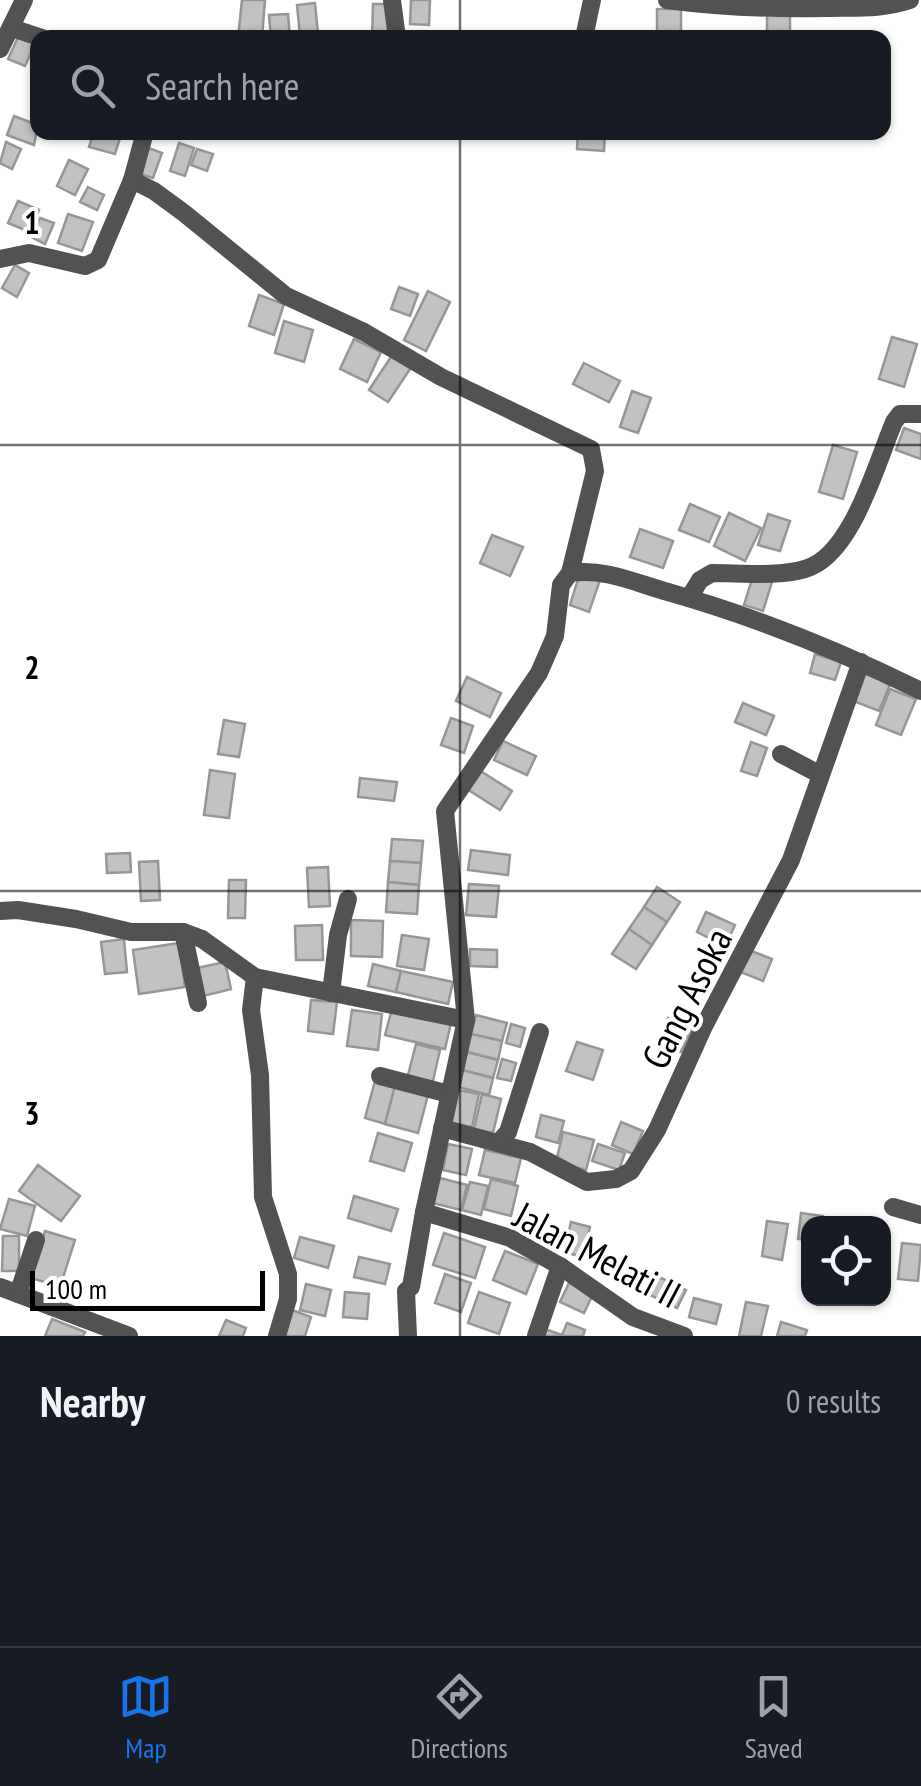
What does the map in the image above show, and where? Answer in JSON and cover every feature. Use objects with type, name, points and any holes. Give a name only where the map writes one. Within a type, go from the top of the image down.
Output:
[{"type":"street","points":[[0,49],[24,0]]},
{"type":"street","points":[[392,0],[395,30]]},
{"type":"street","points":[[586,30],[592,0]]},
{"type":"street","points":[[667,0],[738,9],[758,4],[883,8],[910,0]]},
{"type":"street","points":[[12,28],[30,34]]},
{"type":"street","points":[[0,259],[29,253],[85,266],[98,260],[132,180],[143,140]]},
{"type":"street","points":[[132,180],[184,212],[286,296],[590,449],[595,471],[570,573],[561,585],[555,636],[540,673],[446,812],[466,1020],[411,1287],[406,1292],[408,1336]]},
{"type":"street","points":[[689,598],[700,580],[712,574],[804,569],[829,558],[845,540],[894,422],[900,414],[921,414]]},
{"type":"street","points":[[570,573],[620,576],[736,612],[861,662],[921,692]]},
{"type":"street","name":"Gang Asoka","points":[[442,1128],[530,1152],[587,1182],[616,1180],[631,1171],[657,1130],[704,1026],[791,860],[861,662]]},
{"type":"street","points":[[781,754],[819,774]]},
{"type":"street","points":[[331,992],[338,935],[348,899]]},
{"type":"street","points":[[0,911],[76,919],[131,932],[183,932],[202,939],[255,977],[466,1020]]},
{"type":"street","points":[[183,932],[198,1003]]},
{"type":"street","points":[[255,977],[251,1010],[260,1075],[263,1197],[288,1274],[288,1299],[277,1336]]},
{"type":"street","points":[[500,1142],[508,1132],[540,1032]]},
{"type":"street","points":[[380,1076],[449,1094]]},
{"type":"street","points":[[893,1208],[921,1215]]},
{"type":"street","name":"Jalan Melati II","points":[[424,1212],[510,1238],[560,1266],[633,1317],[684,1336]]},
{"type":"street","points":[[36,1240],[9,1291],[128,1336]]},
{"type":"street","points":[[536,1336],[560,1266]]},
{"type":"building","points":[[242,0],[265,0],[263,30],[239,30]]},
{"type":"building","points":[[411,0],[430,0],[429,25],[410,24]]},
{"type":"building","points":[[315,3],[318,30],[299,30],[297,5]]},
{"type":"building","points":[[373,4],[389,4],[389,30],[372,30]]},
{"type":"building","points":[[657,9],[681,9],[681,30],[657,30]]},
{"type":"building","points":[[767,10],[790,10],[790,30],[767,30]]},
{"type":"building","points":[[288,14],[289,30],[270,30],[269,15]]},
{"type":"building","points":[[18,37],[30,42],[25,66],[8,59]]},
{"type":"building","points":[[14,116],[30,122],[30,140],[35,140],[34,145],[7,135]]},
{"type":"building","points":[[91,140],[119,140],[115,154],[89,147]]},
{"type":"building","points":[[578,140],[605,140],[604,151],[577,149]]},
{"type":"building","points":[[6,142],[21,149],[12,169],[0,163]]},
{"type":"building","points":[[179,143],[194,148],[185,176],[170,171]]},
{"type":"building","points":[[146,147],[162,153],[153,178],[137,173]]},
{"type":"building","points":[[197,149],[213,154],[207,171],[191,165]]},
{"type":"building","points":[[69,160],[88,169],[75,195],[57,186]]},
{"type":"building","points":[[88,187],[104,195],[97,210],[80,202]]},
{"type":"building","points":[[18,201],[39,210],[30,232],[8,223]]},
{"type":"building","points":[[68,214],[93,222],[82,251],[58,243]]},
{"type":"building","points":[[40,218],[54,223],[45,244],[31,237]]},
{"type":"building","points":[[15,265],[29,273],[17,297],[2,288]]},
{"type":"building","points":[[399,287],[418,294],[410,316],[391,309]]},
{"type":"building","points":[[428,291],[450,302],[426,351],[404,340]]},
{"type":"building","points":[[259,295],[284,304],[274,335],[249,326]]},
{"type":"building","points":[[284,321],[313,330],[304,362],[275,353]]},
{"type":"building","points":[[892,337],[917,344],[904,387],[879,379]]},
{"type":"building","points":[[354,339],[381,352],[367,382],[340,369]]},
{"type":"building","points":[[393,354],[412,366],[388,402],[369,390]]},
{"type":"building","points":[[584,363],[620,381],[609,402],[573,384]]},
{"type":"building","points":[[632,391],[651,398],[638,433],[620,427]]},
{"type":"building","points":[[904,428],[921,434],[921,459],[896,450]]},
{"type":"building","points":[[833,445],[857,452],[843,499],[819,492]]},
{"type":"building","points":[[690,504],[720,517],[709,542],[679,530]]},
{"type":"building","points":[[729,513],[761,528],[745,561],[714,546]]},
{"type":"building","points":[[768,514],[790,521],[780,551],[758,545]]},
{"type":"building","points":[[640,529],[673,541],[663,568],[630,557]]},
{"type":"building","points":[[492,535],[523,547],[510,576],[480,563]]},
{"type":"building","points":[[580,573],[600,580],[589,612],[570,605]]},
{"type":"building","points":[[753,576],[772,582],[763,611],[744,605]]},
{"type":"building","points":[[815,654],[841,662],[835,680],[810,673]]},
{"type":"building","points":[[863,671],[891,682],[879,711],[851,700]]},
{"type":"building","points":[[467,677],[501,693],[490,717],[456,701]]},
{"type":"building","points":[[890,689],[916,699],[901,735],[876,725]]},
{"type":"building","points":[[743,703],[774,716],[766,735],[735,722]]},
{"type":"building","points":[[451,718],[473,726],[464,753],[441,745]]},
{"type":"building","points":[[224,720],[245,724],[239,757],[218,754]]},
{"type":"building","points":[[503,741],[536,756],[527,775],[494,760]]},
{"type":"building","points":[[751,742],[767,748],[757,776],[741,771]]},
{"type":"building","points":[[210,770],[235,774],[229,818],[204,815]]},
{"type":"building","points":[[479,770],[512,791],[500,810],[467,789]]},
{"type":"building","points":[[360,778],[397,782],[394,801],[358,797]]},
{"type":"building","points":[[392,839],[423,841],[421,863],[390,861]]},
{"type":"building","points":[[471,850],[510,855],[508,875],[468,870]]},
{"type":"building","points":[[130,853],[131,872],[107,873],[106,854]]},
{"type":"building","points":[[158,861],[160,900],[141,901],[139,862]]},
{"type":"building","points":[[390,861],[421,863],[419,885],[388,882]]},
{"type":"building","points":[[328,867],[330,906],[309,907],[307,868]]},
{"type":"building","points":[[229,880],[246,880],[245,918],[228,918]]},
{"type":"building","points":[[388,882],[419,885],[417,914],[386,912]]},
{"type":"building","points":[[469,884],[499,886],[496,917],[466,915]]},
{"type":"building","points":[[657,887],[680,902],[667,922],[644,907]]},
{"type":"building","points":[[644,907],[667,922],[652,945],[629,929]]},
{"type":"building","points":[[706,912],[735,925],[725,946],[697,932]]},
{"type":"building","points":[[351,920],[383,921],[382,957],[351,956]]},
{"type":"building","points":[[322,925],[323,960],[296,960],[295,926]]},
{"type":"building","points":[[629,929],[652,945],[636,969],[612,954]]},
{"type":"building","points":[[402,935],[429,939],[424,970],[397,966]]},
{"type":"building","points":[[124,939],[127,972],[105,974],[101,942]]},
{"type":"building","points":[[179,943],[185,987],[139,994],[133,950]]},
{"type":"building","points":[[470,949],[497,950],[497,967],[470,966]]},
{"type":"building","points":[[746,949],[772,959],[763,981],[738,971]]},
{"type":"building","points":[[225,962],[231,989],[203,996],[197,968]]},
{"type":"building","points":[[373,964],[401,971],[396,992],[368,986]]},
{"type":"building","points":[[401,971],[453,982],[448,1004],[396,992]]},
{"type":"building","points":[[311,1000],[337,1002],[333,1034],[308,1031]]},
{"type":"building","points":[[392,1009],[451,1023],[445,1049],[385,1035]]},
{"type":"building","points":[[352,1010],[382,1014],[378,1050],[347,1046]]},
{"type":"building","points":[[476,1015],[507,1023],[502,1041],[471,1034]]},
{"type":"building","points":[[668,1018],[692,1029],[681,1052],[658,1042]]},
{"type":"building","points":[[511,1024],[525,1028],[520,1047],[506,1043]]},
{"type":"building","points":[[471,1034],[502,1041],[498,1060],[467,1052]]},
{"type":"building","points":[[577,1042],[603,1050],[593,1080],[566,1071]]},
{"type":"building","points":[[416,1044],[440,1050],[432,1085],[407,1079]]},
{"type":"building","points":[[467,1052],[498,1060],[493,1078],[462,1070]]},
{"type":"building","points":[[502,1059],[516,1063],[511,1081],[497,1078]]},
{"type":"building","points":[[462,1070],[493,1078],[489,1095],[458,1087]]},
{"type":"building","points":[[375,1081],[395,1086],[385,1124],[365,1118]]},
{"type":"building","points":[[395,1086],[428,1095],[418,1133],[385,1124]]},
{"type":"building","points":[[458,1090],[479,1094],[472,1127],[451,1123]]},
{"type":"building","points":[[482,1094],[501,1099],[493,1133],[474,1129]]},
{"type":"building","points":[[541,1115],[564,1121],[558,1143],[536,1137]]},
{"type":"building","points":[[621,1122],[643,1131],[633,1154],[612,1145]]},
{"type":"building","points":[[563,1132],[594,1140],[586,1170],[556,1162]]},
{"type":"building","points":[[378,1133],[412,1143],[404,1171],[370,1161]]},
{"type":"building","points":[[448,1144],[472,1149],[466,1175],[443,1170]]},
{"type":"building","points":[[598,1144],[625,1153],[619,1170],[592,1161]]},
{"type":"building","points":[[485,1150],[521,1158],[515,1183],[479,1175]]},
{"type":"building","points":[[38,1165],[80,1196],[61,1221],[19,1191]]},
{"type":"building","points":[[440,1178],[467,1185],[461,1210],[433,1203]]},
{"type":"building","points":[[491,1179],[518,1186],[511,1216],[484,1209]]},
{"type":"building","points":[[470,1182],[488,1186],[481,1215],[462,1210]]},
{"type":"building","points":[[354,1196],[398,1209],[391,1231],[348,1218]]},
{"type":"building","points":[[9,1199],[35,1206],[27,1236],[0,1229]]},
{"type":"building","points":[[801,1213],[823,1216],[801,1216],[801,1239],[798,1239]]},
{"type":"building","points":[[767,1221],[788,1224],[782,1260],[762,1256]]},
{"type":"building","points":[[571,1222],[590,1227],[583,1257],[564,1252]]},
{"type":"building","points":[[45,1231],[75,1240],[60,1287],[31,1278]]},
{"type":"building","points":[[444,1233],[485,1247],[475,1278],[433,1265]]},
{"type":"building","points":[[3,1236],[19,1236],[19,1271],[2,1271]]},
{"type":"building","points":[[300,1237],[334,1246],[328,1268],[294,1258]]},
{"type":"building","points":[[902,1243],[921,1245],[918,1281],[898,1279]]},
{"type":"building","points":[[505,1251],[538,1264],[526,1294],[493,1280]]},
{"type":"building","points":[[359,1257],[390,1264],[385,1284],[354,1277]]},
{"type":"building","points":[[445,1274],[471,1283],[461,1312],[435,1303]]},
{"type":"building","points":[[657,1276],[686,1290],[677,1308],[648,1294]]},
{"type":"building","points":[[569,1283],[593,1294],[584,1313],[560,1302]]},
{"type":"building","points":[[306,1284],[331,1290],[325,1316],[300,1310]]},
{"type":"building","points":[[345,1292],[369,1294],[367,1319],[343,1317]]},
{"type":"building","points":[[479,1292],[510,1303],[499,1334],[468,1323]]},
{"type":"building","points":[[694,1298],[721,1305],[716,1324],[689,1317]]},
{"type":"building","points":[[746,1302],[768,1306],[761,1336],[739,1336]]},
{"type":"building","points":[[292,1310],[311,1317],[305,1336],[283,1336]]},
{"type":"building","points":[[52,1319],[85,1332],[83,1336],[45,1336]]},
{"type":"building","points":[[226,1320],[246,1328],[243,1336],[219,1336]]},
{"type":"building","points":[[781,1322],[807,1330],[805,1336],[777,1336]]},
{"type":"building","points":[[567,1323],[585,1330],[583,1336],[542,1336],[545,1329],[562,1335]]}]
